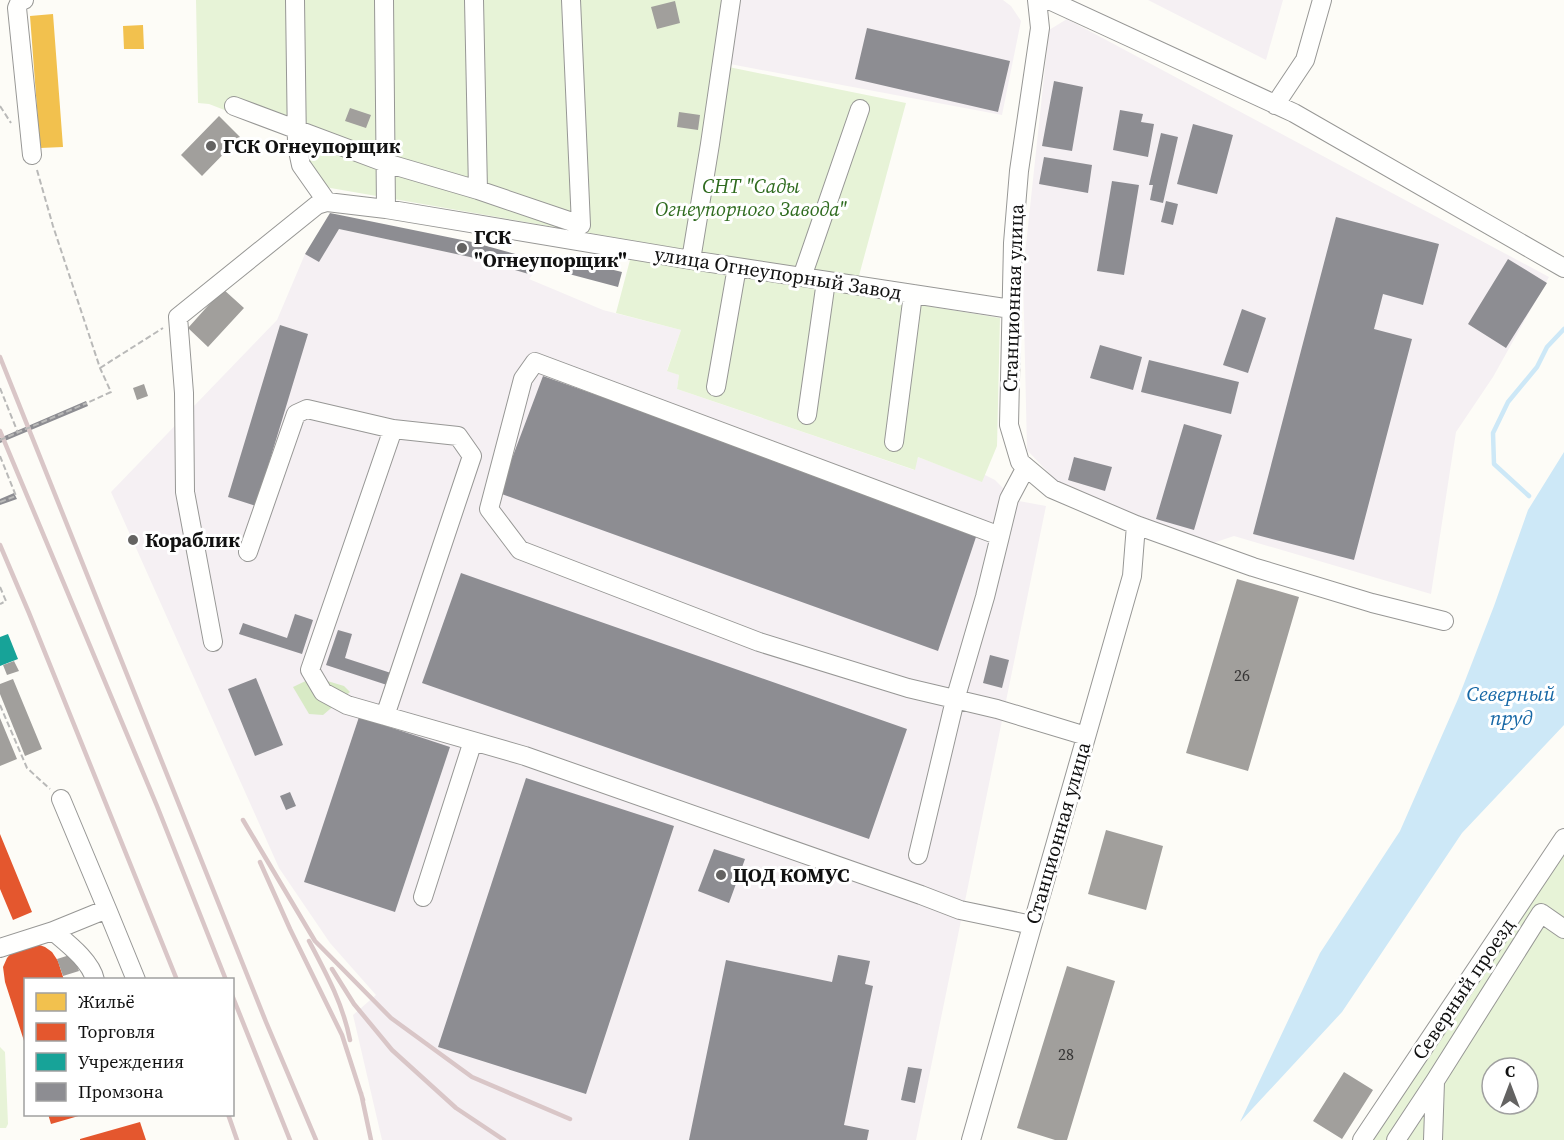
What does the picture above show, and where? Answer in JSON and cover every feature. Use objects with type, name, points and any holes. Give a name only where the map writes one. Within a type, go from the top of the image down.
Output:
[{"type":"street","points":[[21,0],[17,8],[32,154]]},
{"type":"street","points":[[213,642],[185,492],[184,393],[178,317],[317,205],[327,202],[301,165],[297,146],[295,0]]},
{"type":"street","points":[[384,0],[386,209]]},
{"type":"street","points":[[474,0],[478,190]]},
{"type":"street","points":[[234,106],[386,163],[478,190],[581,225],[571,0]]},
{"type":"street","points":[[691,260],[731,0]]},
{"type":"street","name":"Станционная улица","points":[[1038,0],[1040,28],[1019,171],[1013,243],[1009,425],[1020,462],[1052,489],[1136,525],[1253,567],[1372,603],[1444,621]]},
{"type":"street","points":[[1049,0],[1294,113],[1564,268]]},
{"type":"street","points":[[1275,105],[1305,60],[1322,0]]},
{"type":"street","points":[[802,278],[860,110]]},
{"type":"street","name":"улица Огнеупорный Завод","points":[[327,202],[386,209],[802,278],[1011,309]]},
{"type":"street","points":[[716,387],[737,267]]},
{"type":"street","points":[[807,415],[826,281]]},
{"type":"street","points":[[894,442],[913,294]]},
{"type":"street","points":[[1000,536],[535,362],[523,379],[489,509],[520,550],[759,642],[908,688],[1086,736]]},
{"type":"street","points":[[248,552],[296,414],[307,409],[393,429],[458,436],[472,456],[385,716]]},
{"type":"street","points":[[393,429],[310,670],[323,692],[347,705],[525,756],[960,910],[1032,925]]},
{"type":"street","points":[[918,855],[955,700],[985,597],[1008,499],[1026,467]]},
{"type":"street","name":"Станционная улица","points":[[971,1140],[1132,576],[1136,525]]},
{"type":"street","points":[[423,897],[473,741]]},
{"type":"street","points":[[61,799],[135,978]]},
{"type":"street","name":"Северный проезд","points":[[1362,1140],[1564,838]]},
{"type":"street","points":[[0,948],[107,909]]},
{"type":"street","name":"Северный проезд","points":[[1396,1140],[1541,913],[1564,929]]},
{"type":"street","points":[[53,930],[77,951],[95,978]]},
{"type":"street","points":[[1433,1140],[1435,1081]]},
{"type":"path","points":[[0,440],[111,392],[100,368],[32,154]]},
{"type":"path","points":[[100,368],[154,335],[178,317]]},
{"type":"path","points":[[0,388],[18,433]]},
{"type":"path","points":[[0,456],[15,496],[0,502]]},
{"type":"path","points":[[0,586],[6,601],[0,604]]},
{"type":"path","points":[[0,705],[27,768],[61,799]]},
{"type":"shaded area","points":[[741,0],[1003,0],[1011,6],[1021,21],[1002,115],[730,64]]},
{"type":"shaded area","points":[[1148,0],[1283,0],[1266,60]]},
{"type":"shaded area","points":[[1067,19],[1549,277],[1493,377],[1456,432],[1431,594],[1234,536],[1213,543],[1063,488],[1027,450],[1023,273],[1049,30]]},
{"type":"shaded area","points":[[339,229],[470,257],[532,275],[529,279],[603,310],[681,330],[667,370],[679,375],[677,389],[914,470],[918,457],[981,481],[983,474],[995,480],[1005,490],[1003,498],[1046,506],[916,1140],[382,1140],[353,1015],[376,995],[330,943],[279,868],[111,492],[277,320],[305,254],[319,261]]},
{"type":"green space","name":"СНТ \"Сады Огнеупорного Завода\"","points":[[196,0],[723,0],[714,64],[906,103],[854,294],[1000,318],[997,446],[982,482],[918,457],[915,470],[677,389],[679,375],[667,371],[681,330],[616,313],[635,241],[319,186],[294,137],[209,104],[198,103]]},
{"type":"green space","points":[[314,677],[344,686],[350,692],[323,715],[309,714],[293,687]]},
{"type":"green space","points":[[1564,850],[1564,1140],[1370,1140]]},
{"type":"green space","points":[[0,1047],[5,1052],[8,1124],[6,1128],[0,1128]]},
{"type":"water","name":"Северный пруд","points":[[1564,452],[1564,725],[1462,833],[1342,1012],[1240,1122],[1320,953],[1400,831],[1458,699],[1528,510]]},
{"type":"building: Жильё","points":[[53,14],[63,147],[40,148],[30,16]]},
{"type":"building: Жильё","points":[[143,25],[144,49],[124,49],[123,26]]},
{"type":"building: Торговля","points":[[0,834],[32,912],[13,920],[0,889]]},
{"type":"building: Торговля","points":[[37,944],[45,947],[58,961],[63,978],[24,978],[24,1041],[5,982],[3,967],[12,952]]},
{"type":"building: Торговля","points":[[49,1116],[79,1116],[51,1124]]},
{"type":"building: Торговля","points":[[140,1122],[146,1140],[80,1140],[80,1139]]},
{"type":"building: Учреждения","points":[[8,634],[18,659],[0,666],[0,637]]},
{"type":"building: Промзона","points":[[867,28],[1010,61],[998,112],[855,79]]},
{"type":"building: Промзона","points":[[1054,81],[1083,87],[1072,151],[1042,146]]},
{"type":"building: Промзона","points":[[1120,110],[1143,114],[1141,122],[1154,124],[1148,157],[1113,150]]},
{"type":"building: Промзона","points":[[1193,124],[1233,135],[1217,194],[1177,184]]},
{"type":"building: Промзона","points":[[1161,133],[1178,137],[1163,203],[1150,200],[1153,185],[1149,185]]},
{"type":"building: Промзона","points":[[1044,157],[1092,165],[1088,193],[1039,184]]},
{"type":"building: Промзона","points":[[1112,181],[1139,185],[1124,275],[1097,271]]},
{"type":"building: Промзона","points":[[1166,201],[1178,204],[1173,225],[1161,222]]},
{"type":"building: Промзона","name":"ГСК \"Огнеупорщик\"","points":[[330,213],[472,242],[537,260],[532,275],[470,257],[339,229],[319,262],[305,254]]},
{"type":"building: Промзона","points":[[1336,217],[1439,244],[1423,305],[1383,294],[1374,329],[1412,339],[1354,560],[1253,534]]},
{"type":"building: Промзона","points":[[1508,259],[1547,283],[1506,348],[1468,324]]},
{"type":"building: Промзона","name":"ГСК \"Огнеупорщик\"","points":[[573,260],[622,272],[618,287],[569,274]]},
{"type":"building: Промзона","points":[[1242,309],[1266,318],[1248,373],[1223,365]]},
{"type":"building: Промзона","points":[[280,325],[308,334],[256,506],[228,497]]},
{"type":"building: Промзона","points":[[1100,345],[1142,357],[1133,390],[1090,378]]},
{"type":"building: Промзона","points":[[1149,360],[1239,382],[1231,414],[1141,392]]},
{"type":"building: Промзона","points":[[543,376],[978,531],[938,651],[499,493]]},
{"type":"building: Промзона","points":[[86,401],[88,406],[0,443],[0,438]]},
{"type":"building: Промзона","points":[[1184,424],[1222,435],[1194,530],[1156,519]]},
{"type":"building: Промзона","points":[[1074,457],[1112,467],[1105,491],[1068,480]]},
{"type":"building: Промзона","points":[[14,493],[17,499],[0,505],[0,499]]},
{"type":"building: Промзона","points":[[461,573],[907,729],[869,839],[422,683]]},
{"type":"building: Промзона","points":[[295,614],[313,620],[302,654],[239,634],[243,623],[287,638]]},
{"type":"building: Промзона","points":[[338,630],[352,634],[345,658],[394,674],[390,686],[326,665]]},
{"type":"building: Промзона","points":[[990,655],[1009,660],[1002,688],[983,683]]},
{"type":"building: Промзона","points":[[256,678],[283,745],[255,756],[228,689]]},
{"type":"building: Промзона","points":[[359,717],[450,747],[395,912],[304,882]]},
{"type":"building: Промзона","points":[[526,778],[674,826],[586,1094],[438,1047]]},
{"type":"building: Промзона","points":[[290,792],[296,806],[286,810],[280,796]]},
{"type":"building: Промзона","name":"ЦОД КОМУС","points":[[714,849],[745,859],[729,903],[698,891]]},
{"type":"building: Промзона","points":[[838,955],[870,961],[865,984],[873,986],[844,1125],[869,1130],[867,1140],[689,1140],[726,960],[832,982]]},
{"type":"building: Промзона","points":[[908,1067],[922,1069],[915,1103],[901,1100]]},
{"type":"building: Прочее","points":[[675,1],[680,23],[657,29],[651,7]]},
{"type":"building: Прочее","points":[[350,108],[371,115],[366,128],[345,121]]},
{"type":"building: Прочее","points":[[679,112],[700,115],[698,130],[677,127]]},
{"type":"building: Прочее","name":"ГСК Огнеупорщик","points":[[219,116],[240,137],[202,176],[181,155]]},
{"type":"building: Прочее","points":[[223,289],[244,308],[208,347],[188,328]]},
{"type":"building: Прочее","points":[[144,384],[148,396],[137,400],[133,388]]},
{"type":"building: Прочее","points":[[1237,579],[1299,597],[1248,771],[1186,753]]},
{"type":"building: Прочее","points":[[14,661],[19,671],[7,675],[3,665]]},
{"type":"building: Прочее","points":[[13,679],[42,749],[25,756],[0,694],[0,684]]},
{"type":"building: Прочее","points":[[0,718],[17,759],[0,766]]},
{"type":"building: Прочее","points":[[1106,830],[1163,846],[1146,910],[1088,894]]},
{"type":"building: Прочее","points":[[73,954],[79,971],[63,976],[57,959]]},
{"type":"building: Прочее","points":[[1067,966],[1115,981],[1067,1140],[1055,1140],[1017,1128]]},
{"type":"building: Прочее","points":[[1344,1072],[1373,1090],[1342,1139],[1313,1121]]},
{"type":"waterway","points":[[1529,496],[1494,464],[1493,433],[1508,402],[1537,367],[1547,347],[1564,329]]},
{"type":"railway","points":[[0,357],[266,1022],[316,1140]]},
{"type":"railway","points":[[0,431],[157,806],[225,978]]},
{"type":"railway","points":[[0,545],[176,978]]},
{"type":"railway","points":[[243,820],[315,941],[391,1018],[472,1077],[570,1119]]},
{"type":"railway","points":[[260,862],[342,1035],[363,1100]]},
{"type":"railway","points":[[309,941],[338,1001],[350,1040]]},
{"type":"railway","points":[[332,969],[354,1004],[392,1050],[456,1108],[504,1140]]},
{"type":"railway","points":[[234,1000],[290,1140]]},
{"type":"railway","points":[[361,1093],[371,1140]]},
{"type":"railway","points":[[229,1116],[237,1140]]},
{"type":"place","name":"ГСК Огнеупорщик","points":[[211,146]]},
{"type":"place","name":"ГСК \"Огнеупорщик\"","points":[[462,248]]},
{"type":"place","name":"Кораблик","points":[[133,540]]},
{"type":"place","name":"ЦОД КОМУС","points":[[721,875]]}]
